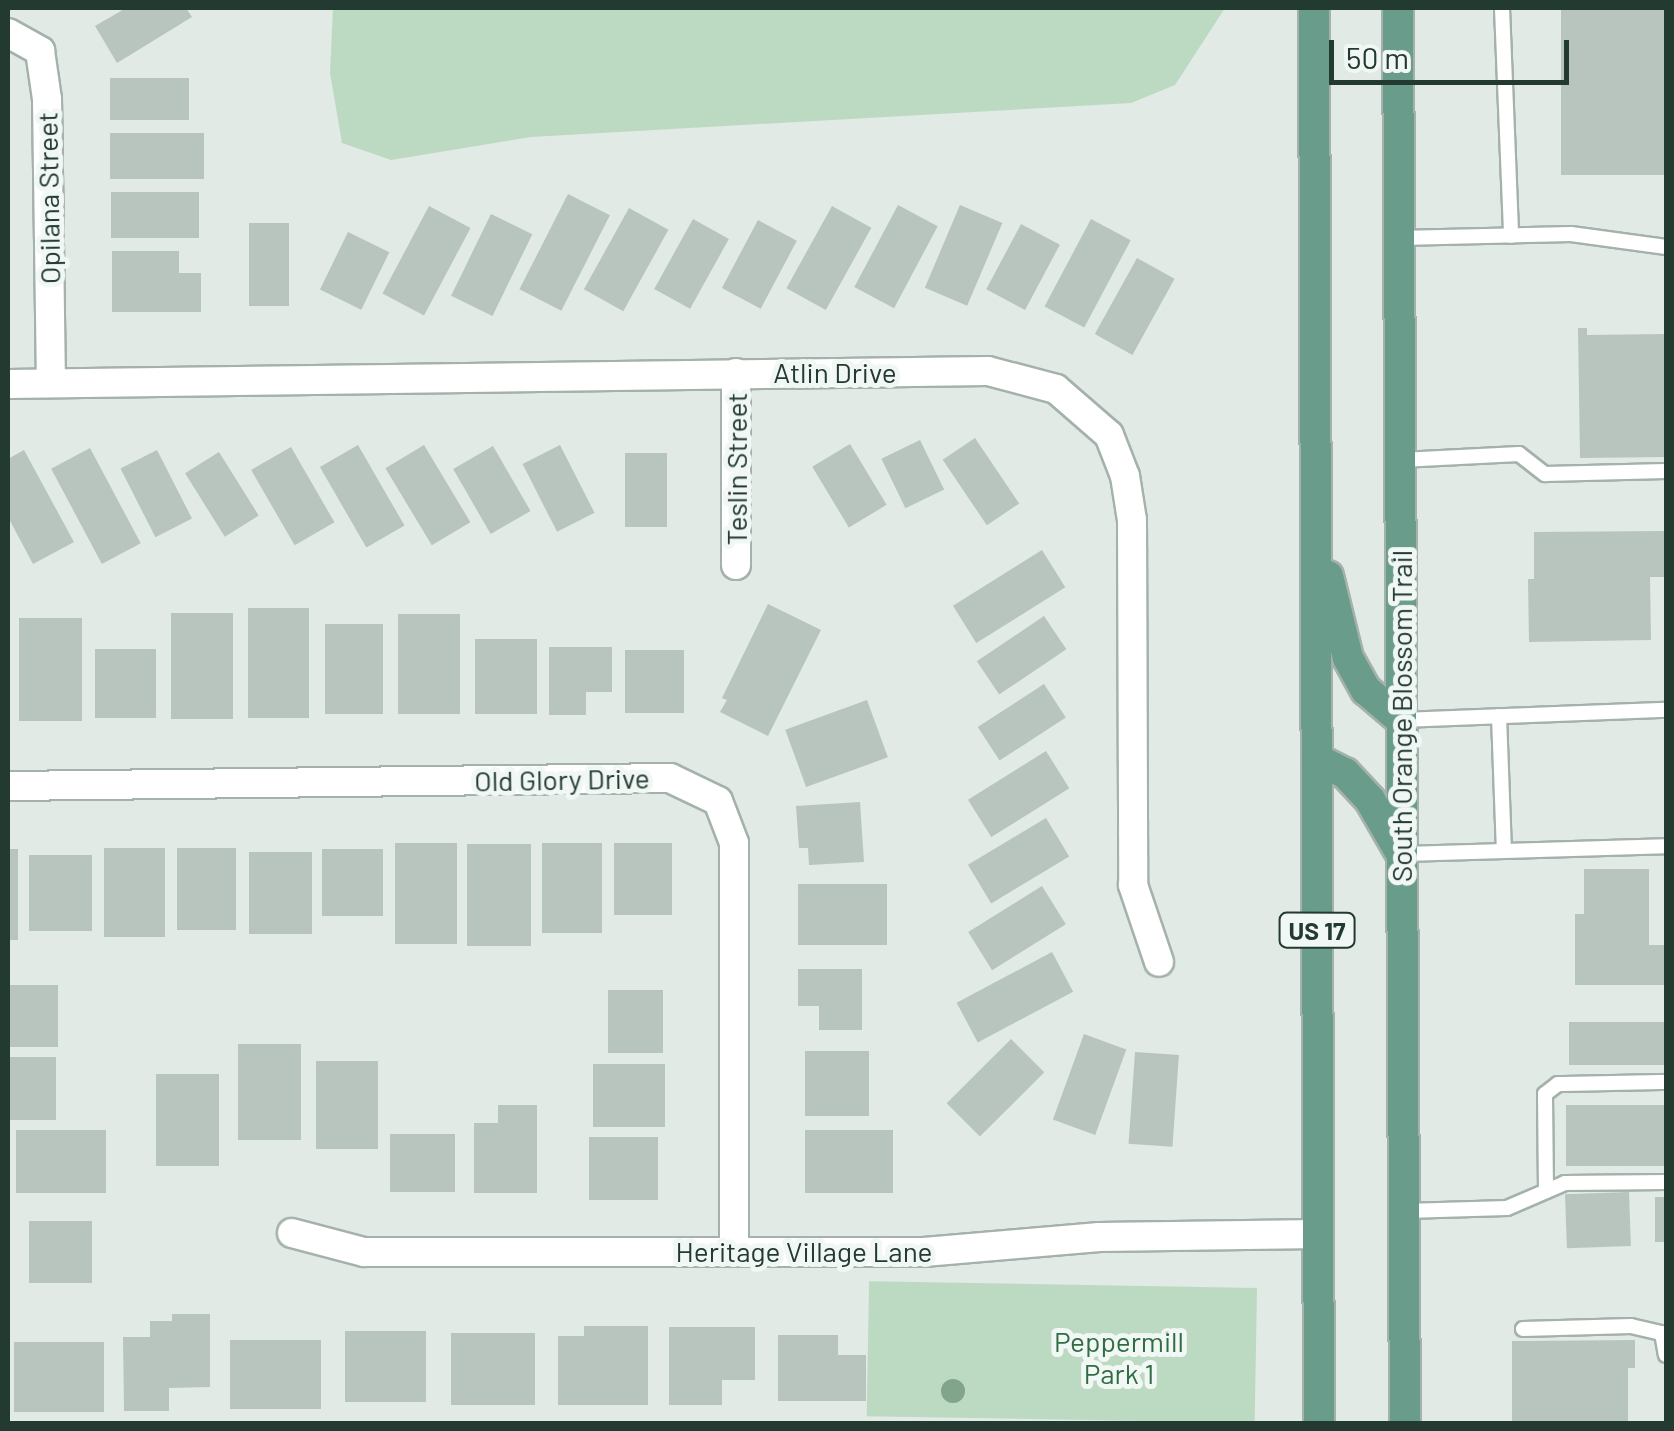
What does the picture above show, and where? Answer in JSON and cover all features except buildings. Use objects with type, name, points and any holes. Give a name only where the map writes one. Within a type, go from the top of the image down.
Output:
[{"type":"main road","name":"US 17","points":[[1314,8],[1319,1424]]},
{"type":"main road","name":"South Orange Blossom Trail","points":[[1398,8],[1405,1424]]},
{"type":"main road","points":[[1316,530],[1348,658],[1366,690],[1401,720]]},
{"type":"main road","points":[[1317,760],[1345,773],[1370,800],[1402,854]]},
{"type":"street","name":"Opilana Street","points":[[8,33],[40,51],[48,100],[51,382]]},
{"type":"street","name":"Atlin Drive","points":[[8,384],[736,372],[988,372],[1056,389],[1109,435],[1125,476],[1132,520],[1133,885],[1158,962]]},
{"type":"street","name":"Teslin Street","points":[[736,372],[736,565]]},
{"type":"street","name":"Old Glory Drive","points":[[8,786],[670,778],[718,801],[734,843],[734,1252]]},
{"type":"street","name":"Heritage Village Lane","points":[[292,1233],[364,1252],[924,1252],[1099,1237],[1319,1234]]},
{"type":"lane","points":[[1502,8],[1511,236]]},
{"type":"lane","points":[[1399,238],[1572,234],[1666,247]]},
{"type":"lane","points":[[1400,460],[1520,454],[1545,474],[1666,471]]},
{"type":"lane","points":[[1401,720],[1666,710]]},
{"type":"lane","points":[[1499,716],[1504,850]]},
{"type":"lane","points":[[1402,854],[1666,846]]},
{"type":"lane","points":[[1546,1192],[1545,1094],[1558,1084],[1666,1082]]},
{"type":"lane","points":[[1404,1212],[1507,1208],[1565,1184],[1666,1182]]},
{"type":"lane","points":[[1523,1329],[1631,1326],[1662,1333],[1666,1355]]},
{"type":"green space","points":[[333,8],[1225,8],[1175,85],[1131,103],[531,137],[391,160],[342,143],[330,73]]},
{"type":"green space","name":"Peppermill Park 1","points":[[869,1281],[1257,1288],[1255,1423],[867,1416]]}]
